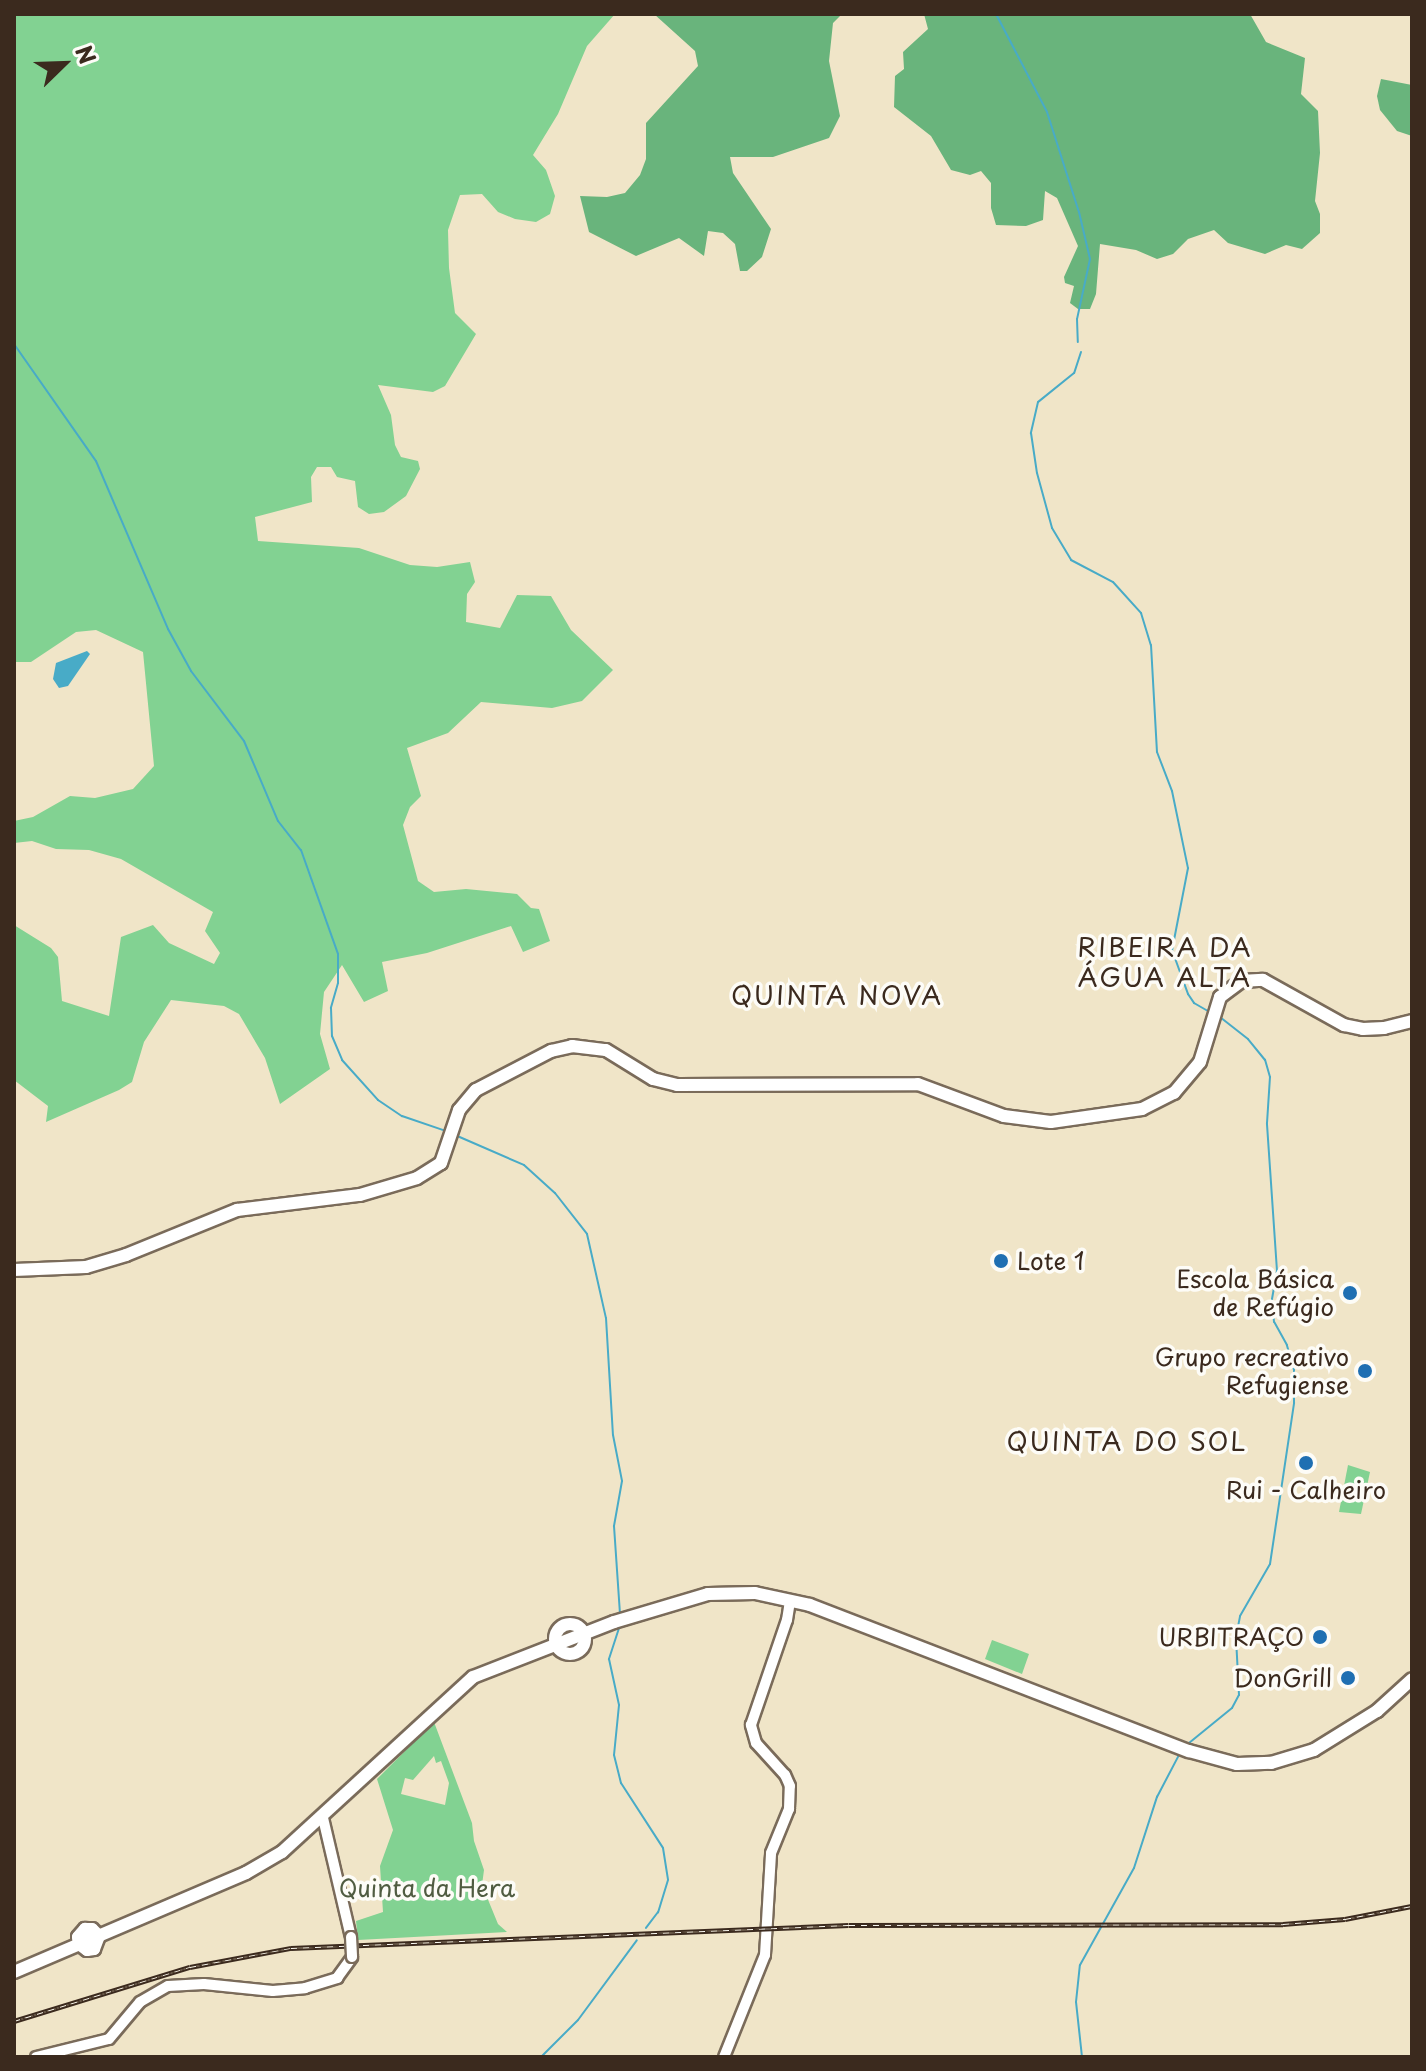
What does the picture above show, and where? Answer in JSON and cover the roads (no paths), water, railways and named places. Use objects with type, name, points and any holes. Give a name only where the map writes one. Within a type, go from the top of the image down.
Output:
[{"type":"main road","points":[[14,1270],[86,1267],[126,1255],[237,1210],[385,1189],[434,1169],[441,1163],[459,1110],[476,1090],[551,1051],[572,1046],[606,1050],[653,1079],[677,1085],[918,1084],[1004,1116],[1070,1121],[1142,1109],[1174,1093],[1200,1062],[1220,997],[1241,981],[1263,980],[1344,1025],[1384,1028],[1412,1021]]},
{"type":"main road","points":[[584,1634],[708,1594],[766,1595],[810,1605],[1189,1751],[1229,1763],[1271,1763],[1299,1756],[1362,1721],[1397,1696],[1412,1679]]},
{"type":"main road","points":[[555,1644],[557,1630],[564,1624],[574,1624],[584,1634]]},
{"type":"main road","points":[[555,1644],[565,1653],[574,1653],[582,1648],[584,1634]]},
{"type":"main road","points":[[14,1972],[79,1944],[87,1950],[94,1949],[99,1936],[246,1873],[282,1852],[323,1818],[458,1688],[485,1671],[555,1644]]},
{"type":"main road","points":[[1397,1696],[1412,1693]]},
{"type":"street","points":[[766,1595],[785,1619]]},
{"type":"street","points":[[724,2057],[765,1955],[771,1853],[789,1809],[790,1786],[785,1775],[756,1743],[751,1725],[790,1600]]},
{"type":"street","points":[[785,1619],[810,1605]]},
{"type":"street","points":[[36,2057],[109,2039],[140,2002],[168,1986],[204,1984],[273,1991],[305,1988],[337,1978],[352,1957],[351,1937],[323,1818]]},
{"type":"water","points":[[87,651],[90,654],[68,686],[59,688],[53,679],[56,663]]},
{"type":"waterway","name":"RIBEIRA DA ÁGUA ALTA","points":[[996,14],[1047,112],[1079,212],[1090,259],[1077,319],[1078,342]]},
{"type":"waterway","points":[[14,344],[96,461],[168,629],[191,671],[244,741],[278,821],[301,850],[338,954],[338,983],[331,1008],[332,1036],[342,1060],[378,1100],[402,1116],[446,1131]]},
{"type":"waterway","name":"RIBEIRA DA ÁGUA ALTA","points":[[1081,352],[1074,373],[1038,402],[1031,433],[1037,473],[1052,528],[1071,560],[1113,582],[1141,613],[1151,645],[1157,752],[1172,791],[1188,868],[1172,950],[1188,994],[1194,1003],[1211,1013]]},
{"type":"waterway","name":"RIBEIRA DA ÁGUA ALTA","points":[[1189,1743],[1232,1708],[1239,1695],[1236,1637],[1240,1616],[1270,1564],[1294,1403],[1294,1370],[1287,1345],[1274,1322],[1272,1299],[1277,1271],[1267,1123],[1270,1077],[1265,1060],[1248,1039],[1221,1018]]},
{"type":"waterway","points":[[455,1135],[524,1165],[555,1193],[587,1234],[606,1318],[613,1435],[622,1481],[614,1526],[620,1615]]},
{"type":"waterway","points":[[620,1625],[609,1659],[619,1705],[614,1755],[621,1783],[663,1848],[668,1880],[658,1912],[646,1928]]},
{"type":"waterway","name":"RIBEIRA DA ÁGUA ALTA","points":[[1082,2057],[1076,2002],[1080,1965],[1134,1868],[1157,1797],[1179,1755]]},
{"type":"waterway","points":[[541,2057],[578,2020],[637,1940]]},
{"type":"railway","points":[[14,2021],[190,1967],[291,1948],[849,1925],[1283,1924],[1345,1919],[1412,1906]]},
{"type":"place","name":"Lote 1","points":[[1001,1261]]},
{"type":"place","name":"Escola Básica de Refúgio","points":[[1350,1293]]},
{"type":"place","name":"Grupo recreativo Refugiense","points":[[1365,1371]]},
{"type":"place","name":"Rui - Calheiro","points":[[1306,1463]]},
{"type":"place","name":"URBITRAÇO","points":[[1320,1637]]},
{"type":"place","name":"DonGrill","points":[[1348,1678]]},
{"type":"district","name":"RIBEIRA DA ÁGUA ALTA","points":[[1165,962]]},
{"type":"district","name":"QUINTA NOVA","points":[[837,995]]},
{"type":"district","name":"QUINTA DO SOL","points":[[1127,1441]]},
{"type":"park label","name":"Quinta da Hera","points":[[427,1888]]}]
